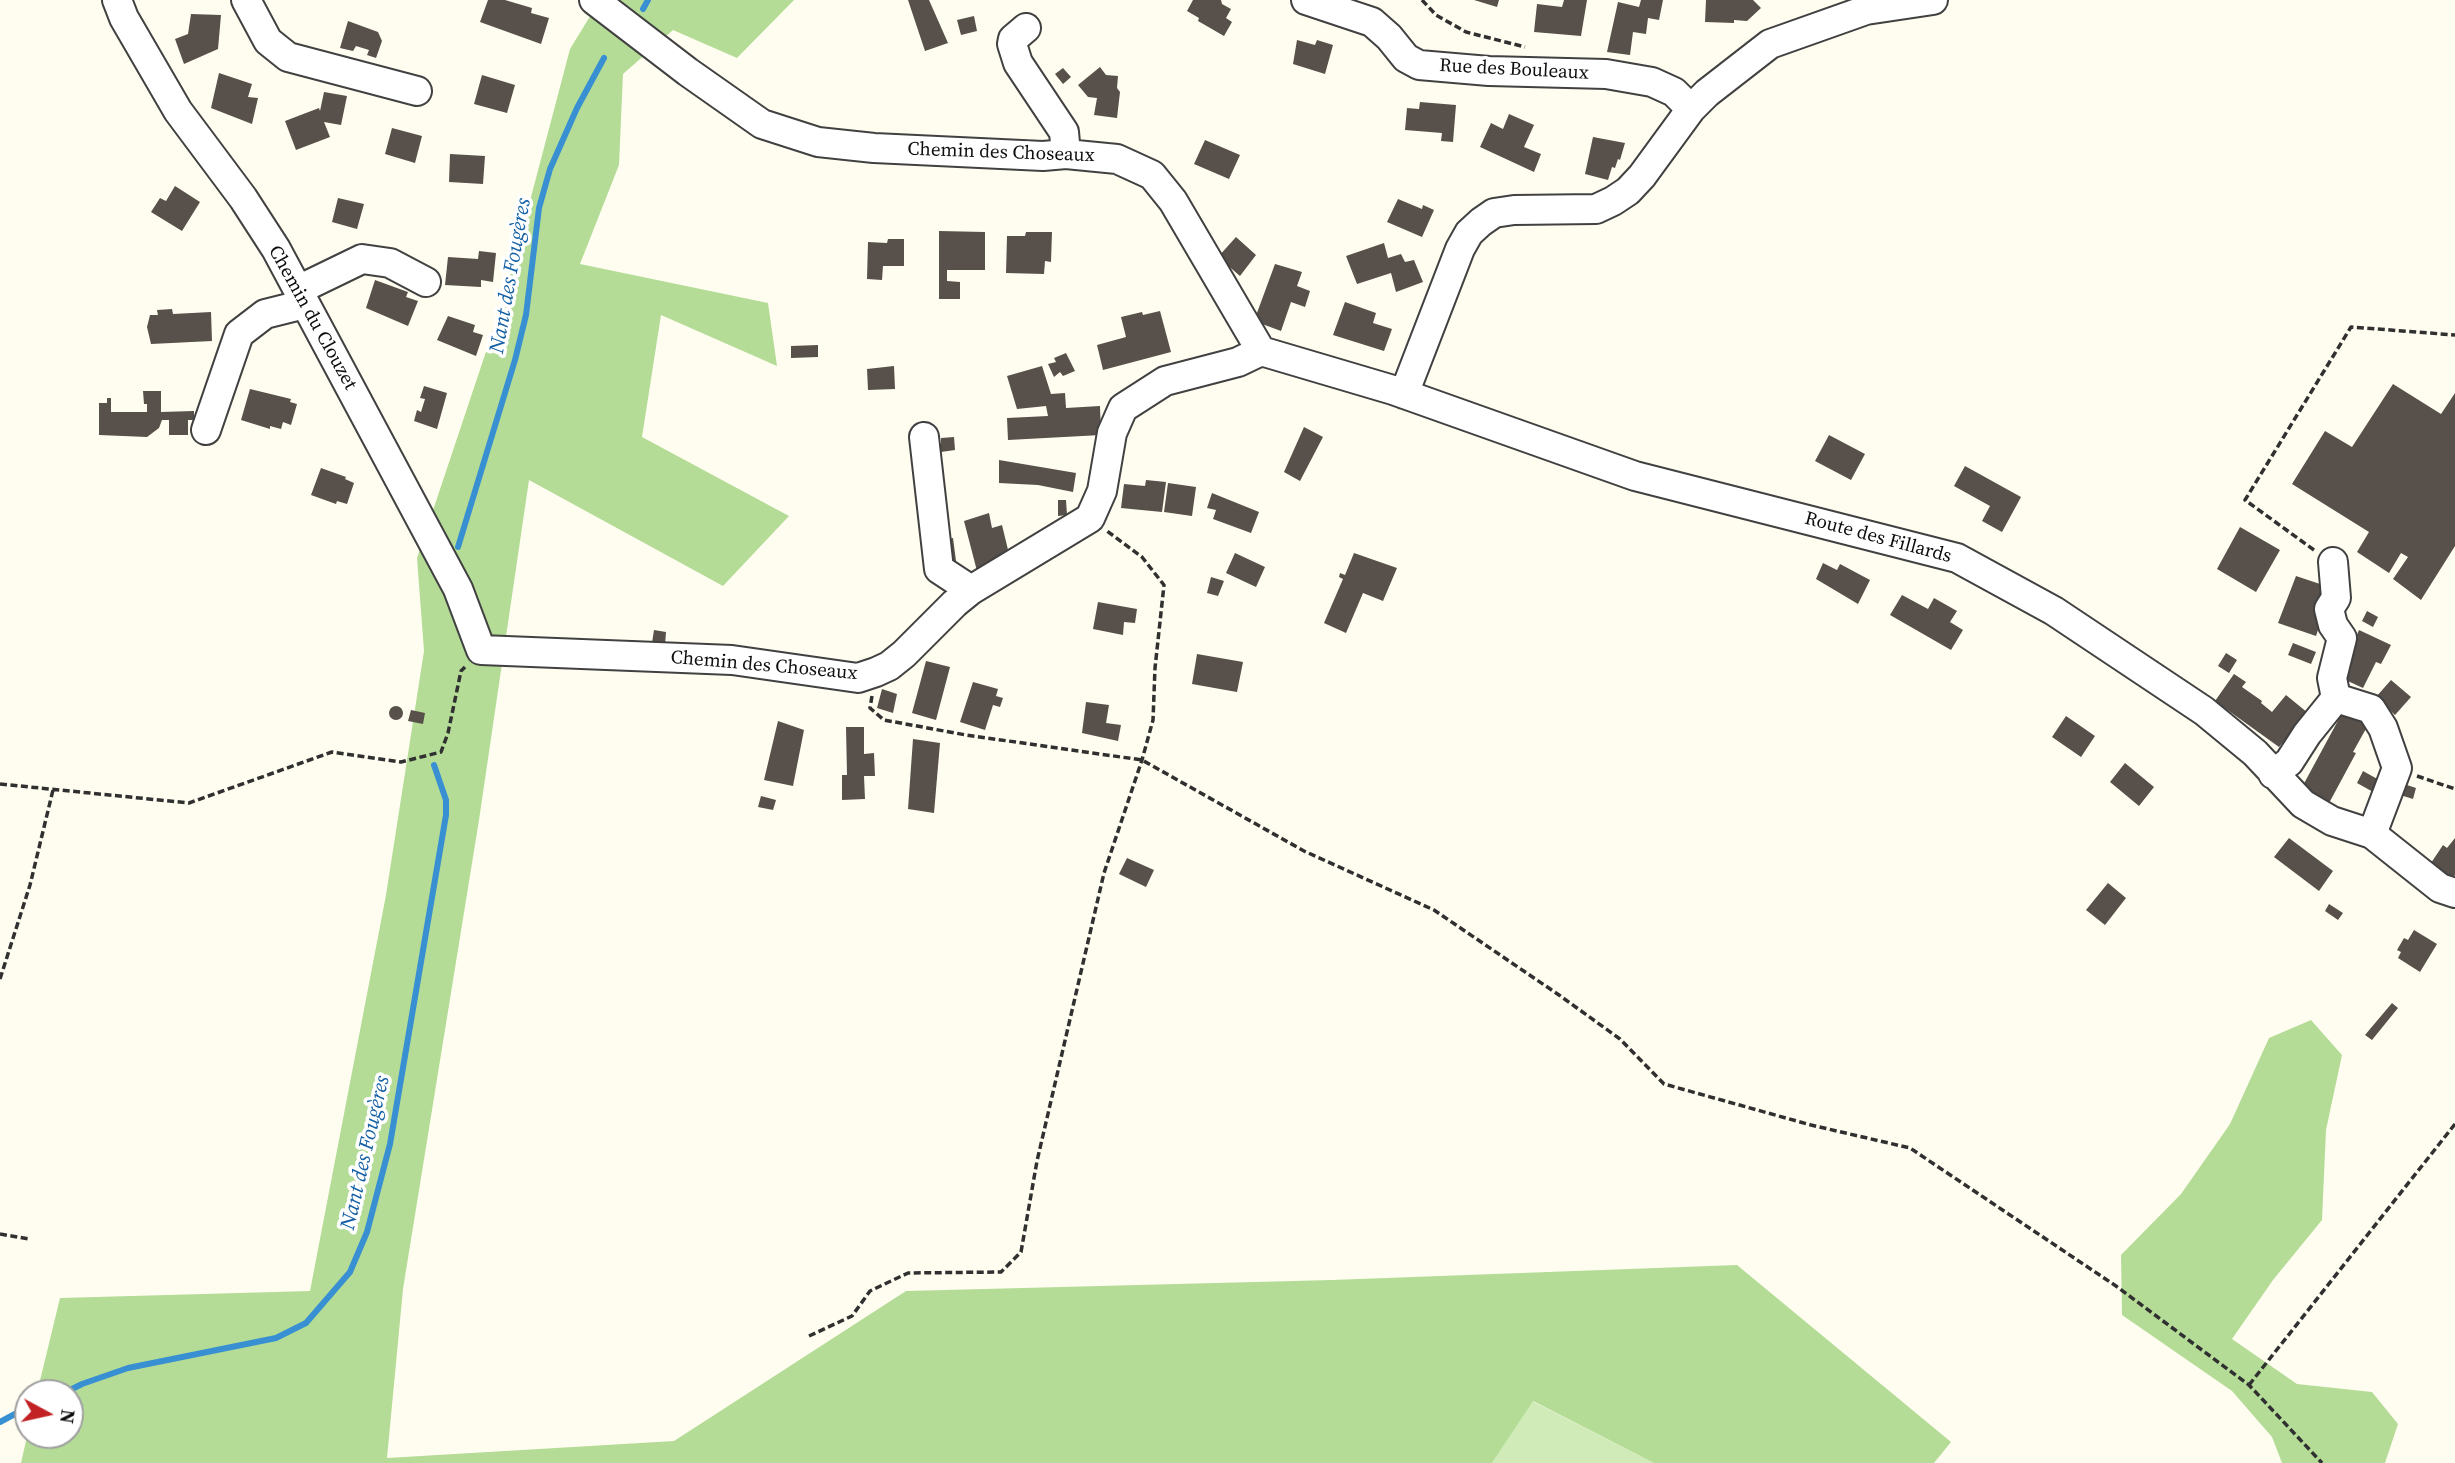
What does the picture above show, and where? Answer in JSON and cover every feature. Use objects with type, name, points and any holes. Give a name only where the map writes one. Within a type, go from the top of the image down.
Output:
[{"type":"street","name":"Chemin du Clouzet","points":[[117,0],[124,18],[178,111],[243,198],[276,249],[452,577],[481,650]]},
{"type":"street","points":[[246,0],[268,41],[288,57],[417,91]]},
{"type":"street","name":"Chemin des Choseaux","points":[[594,0],[688,72],[762,124],[826,144],[1043,156],[1066,154],[1118,159],[1152,175],[1173,201],[1261,351]]},
{"type":"street","name":"Rue des Bouleaux","points":[[1307,0],[1372,22],[1406,58],[1419,65],[1489,71],[1606,74],[1652,82],[1674,92],[1691,109]]},
{"type":"street","points":[[1404,394],[1450,272],[1469,233],[1494,214],[1514,210],[1595,209],[1613,201],[1628,191],[1642,176],[1691,109],[1707,93],[1770,44],[1864,5],[1933,0]]},
{"type":"street","points":[[1027,28],[1013,39],[1012,44],[1018,63],[1064,132],[1066,154]]},
{"type":"street","points":[[206,430],[240,334],[265,314],[302,297],[362,259],[390,263],[426,282]]},
{"type":"street","points":[[1090,518],[1101,491],[1112,433],[1123,408],[1166,381],[1238,362],[1261,351]]},
{"type":"street","name":"Route des Fillards","points":[[1261,351],[1404,394],[1635,477],[1956,558],[2054,611],[2204,711],[2255,753],[2303,804],[2332,821],[2372,834],[2440,888],[2455,893]]},
{"type":"street","points":[[924,437],[939,569],[971,590]]},
{"type":"street","name":"Chemin des Choseaux","points":[[481,650],[732,660],[858,678],[889,666],[971,590],[1090,518]]},
{"type":"street","points":[[2333,562],[2336,598],[2329,609],[2333,625],[2342,638],[2332,678],[2336,698]]},
{"type":"street","points":[[2273,774],[2289,762],[2336,698]]},
{"type":"street","points":[[2336,698],[2371,709],[2383,729],[2397,768],[2372,834]]},
{"type":"path","points":[[1422,0],[1436,15],[1466,32],[1532,49]]},
{"type":"path","points":[[2333,562],[2245,500],[2351,327],[2455,335]]},
{"type":"path","points":[[809,1336],[852,1317],[870,1291],[908,1273],[1001,1272],[1021,1252],[1037,1161],[1104,873],[1153,720],[1155,668],[1164,585],[1142,557],[1090,518]]},
{"type":"path","points":[[0,784],[189,803],[332,752],[401,762],[441,752],[461,671],[481,650]]},
{"type":"path","points":[[876,671],[870,708],[884,720],[966,735],[1142,760],[1304,851],[1434,910],[1620,1039],[1664,1084],[1910,1149],[2116,1286],[2249,1385],[2322,1463]]},
{"type":"path","points":[[2397,768],[2455,789]]},
{"type":"path","points":[[0,979],[30,885],[53,790]]},
{"type":"path","points":[[2249,1385],[2455,1124]]},
{"type":"path","points":[[0,1234],[29,1239]]},
{"type":"green space","points":[[600,0],[794,0],[737,58],[673,30],[623,74],[619,165],[580,264],[768,303],[777,366],[661,315],[642,437],[789,516],[723,586],[529,480],[479,820],[403,1289],[387,1458],[674,1441],[906,1291],[1332,1280],[1737,1265],[1951,1442],[1934,1463],[1654,1463],[1533,1401],[1492,1463],[21,1463],[24,1449],[84,1449],[84,1379],[40,1379],[60,1298],[310,1291],[386,895],[424,651],[417,558],[506,292],[570,49]]},
{"type":"green space","points":[[2311,1020],[2342,1055],[2326,1130],[2322,1220],[2273,1280],[2232,1339],[2297,1384],[2372,1392],[2398,1424],[2385,1463],[2282,1463],[2272,1437],[2232,1391],[2122,1315],[2121,1255],[2181,1194],[2230,1124],[2269,1038]]},
{"type":"green space","points":[[1532,1401],[1654,1463],[1492,1463]]},
{"type":"building","points":[[488,0],[505,0],[532,8],[531,13],[549,18],[541,44],[480,22]]},
{"type":"building","points":[[908,0],[929,0],[948,43],[925,51]]},
{"type":"building","points":[[1193,0],[1221,0],[1222,4],[1231,9],[1226,18],[1232,22],[1224,36],[1198,21],[1199,18],[1187,11]]},
{"type":"building","points":[[1474,0],[1499,0],[1497,7]]},
{"type":"building","points":[[1564,0],[1587,0],[1581,36],[1534,32],[1537,4],[1562,7]]},
{"type":"building","points":[[1641,0],[1663,0],[1659,20],[1648,18],[1646,34],[1633,32],[1630,55],[1607,52],[1618,2],[1639,7]]},
{"type":"building","points":[[1706,0],[1753,0],[1761,8],[1747,21],[1705,22]]},
{"type":"building","points":[[191,14],[221,15],[218,49],[184,64],[175,39],[188,34]]},
{"type":"building","points":[[974,16],[977,31],[961,35],[957,20]]},
{"type":"building","points":[[348,21],[378,32],[382,41],[376,58],[367,55],[369,50],[356,46],[353,51],[340,48]]},
{"type":"building","points":[[1297,40],[1315,45],[1317,40],[1333,45],[1325,74],[1293,64]]},
{"type":"building","points":[[1100,67],[1106,75],[1118,76],[1117,88],[1120,92],[1117,118],[1094,115],[1097,98],[1088,97],[1078,85]]},
{"type":"building","points":[[1063,68],[1071,77],[1063,84],[1055,74]]},
{"type":"building","points":[[219,73],[252,84],[248,97],[258,98],[252,124],[211,108]]},
{"type":"building","points":[[482,75],[515,85],[507,113],[474,104]]},
{"type":"building","points":[[324,92],[347,96],[341,125],[324,122],[330,137],[296,150],[285,121],[319,108],[320,111]]},
{"type":"building","points":[[1420,102],[1456,105],[1453,142],[1441,141],[1442,133],[1405,130],[1407,108],[1419,109]]},
{"type":"building","points":[[1509,114],[1534,125],[1524,147],[1541,154],[1534,172],[1480,147],[1491,123],[1503,129]]},
{"type":"building","points":[[392,128],[422,136],[415,163],[385,154]]},
{"type":"building","points":[[1593,137],[1625,143],[1620,160],[1618,159],[1615,168],[1612,167],[1608,180],[1585,174]]},
{"type":"building","points":[[1205,140],[1240,155],[1229,179],[1194,164]]},
{"type":"building","points":[[450,154],[485,156],[483,184],[449,182]]},
{"type":"building","points":[[175,186],[200,202],[182,231],[151,212],[160,198],[166,201]]},
{"type":"building","points":[[338,198],[364,204],[357,229],[332,222]]},
{"type":"building","points":[[1398,199],[1422,209],[1423,205],[1434,210],[1422,237],[1387,222]]},
{"type":"building","points":[[939,231],[985,232],[985,270],[947,270],[947,281],[960,282],[960,299],[939,299]]},
{"type":"building","points":[[1026,232],[1052,232],[1051,262],[1045,261],[1044,274],[1006,273],[1007,236],[1025,236]]},
{"type":"building","points":[[1236,237],[1256,255],[1240,276],[1218,257]]},
{"type":"building","points":[[888,239],[904,239],[904,266],[883,266],[882,280],[867,279],[868,242],[887,243]]},
{"type":"building","points":[[1384,243],[1388,258],[1401,254],[1405,262],[1414,260],[1423,282],[1396,292],[1391,273],[1357,284],[1346,256]]},
{"type":"building","points":[[479,251],[496,253],[493,282],[481,280],[481,287],[445,285],[448,257],[478,259]]},
{"type":"building","points":[[1275,264],[1302,272],[1297,286],[1310,291],[1305,307],[1291,302],[1281,331],[1254,321]]},
{"type":"building","points":[[375,280],[408,292],[406,297],[418,301],[408,326],[366,308]]},
{"type":"building","points":[[1345,302],[1376,313],[1373,323],[1392,329],[1384,351],[1333,335]]},
{"type":"building","points":[[172,309],[173,314],[211,312],[212,341],[151,344],[147,327],[150,315],[158,315],[157,310]]},
{"type":"building","points":[[1160,311],[1171,352],[1103,370],[1097,345],[1126,337],[1121,317]]},
{"type":"building","points":[[448,316],[475,325],[473,332],[483,335],[476,356],[437,340]]},
{"type":"building","points":[[818,345],[818,357],[791,358],[791,346]]},
{"type":"building","points":[[1066,353],[1075,371],[1063,376],[1060,372],[1054,377],[1048,364],[1056,362],[1054,358]]},
{"type":"building","points":[[894,366],[895,389],[868,390],[867,369]]},
{"type":"building","points":[[1042,366],[1051,394],[1065,393],[1066,408],[1100,406],[1101,435],[1008,440],[1007,418],[1048,416],[1046,406],[1017,409],[1007,376]]},
{"type":"building","points":[[2393,384],[2441,414],[2455,393],[2455,546],[2421,600],[2393,579],[2408,557],[2401,553],[2389,573],[2357,552],[2369,532],[2292,484],[2325,431],[2352,447]]},
{"type":"building","points":[[424,386],[447,393],[437,429],[414,421],[417,410],[421,412],[425,399],[420,398]]},
{"type":"building","points":[[250,389],[291,399],[290,402],[297,404],[291,425],[283,422],[281,429],[270,426],[270,429],[241,420]]},
{"type":"building","points":[[143,391],[161,391],[161,412],[194,411],[194,420],[188,420],[188,435],[169,435],[169,420],[162,420],[159,428],[147,437],[99,435],[99,403],[107,403],[107,398],[111,398],[111,412],[147,412]]},
{"type":"building","points":[[1304,427],[1323,437],[1300,481],[1284,472]]},
{"type":"building","points":[[1829,435],[1865,454],[1851,480],[1815,461]]},
{"type":"building","points":[[954,437],[955,450],[941,452],[941,438]]},
{"type":"building","points":[[999,460],[1076,473],[1073,492],[1038,485],[999,483]]},
{"type":"building","points":[[1965,466],[2021,497],[2002,532],[1982,521],[1990,506],[1954,486]]},
{"type":"building","points":[[321,468],[346,477],[345,479],[354,483],[347,504],[337,501],[336,504],[311,495]]},
{"type":"building","points":[[1146,480],[1166,482],[1162,512],[1121,508],[1124,484],[1145,486]]},
{"type":"building","points":[[1168,483],[1196,487],[1192,516],[1164,512]]},
{"type":"building","points":[[1212,493],[1259,512],[1251,533],[1213,519],[1216,510],[1207,508]]},
{"type":"building","points":[[1058,500],[1066,500],[1067,515],[1058,516]]},
{"type":"building","points":[[989,513],[992,528],[1002,525],[1010,558],[977,571],[964,521]]},
{"type":"building","points":[[2240,527],[2280,550],[2256,592],[2217,569]]},
{"type":"building","points":[[953,538],[956,561],[941,564],[938,540]]},
{"type":"building","points":[[1235,553],[1265,567],[1256,587],[1226,573]]},
{"type":"building","points":[[1354,553],[1397,568],[1383,601],[1363,593],[1346,633],[1324,623],[1343,579],[1339,577],[1340,573],[1345,575]]},
{"type":"building","points":[[1823,563],[1837,570],[1840,564],[1870,580],[1858,604],[1816,579]]},
{"type":"building","points":[[2296,576],[2332,588],[2316,636],[2278,623]]},
{"type":"building","points":[[1211,577],[1224,581],[1218,596],[1207,593]]},
{"type":"building","points":[[1902,595],[1928,609],[1934,598],[1957,611],[1950,622],[1963,630],[1951,650],[1890,615]]},
{"type":"building","points":[[1098,602],[1137,609],[1135,623],[1124,622],[1123,635],[1093,629]]},
{"type":"building","points":[[2367,611],[2378,617],[2373,627],[2362,621]]},
{"type":"building","points":[[654,630],[666,632],[665,645],[652,643]]},
{"type":"building","points":[[2359,630],[2391,645],[2381,664],[2376,662],[2363,688],[2339,677]]},
{"type":"building","points":[[2293,643],[2316,652],[2311,664],[2288,655]]},
{"type":"building","points":[[2226,653],[2237,660],[2229,673],[2218,666]]},
{"type":"building","points":[[1197,654],[1243,662],[1237,692],[1192,684]]},
{"type":"building","points":[[926,661],[950,667],[936,720],[912,713]]},
{"type":"building","points":[[2234,674],[2246,682],[2242,687],[2272,712],[2286,695],[2308,713],[2279,747],[2215,701]]},
{"type":"building","points":[[2391,680],[2411,697],[2395,715],[2376,697]]},
{"type":"building","points":[[973,682],[998,689],[996,696],[1003,698],[1000,707],[993,705],[985,730],[960,722]]},
{"type":"building","points":[[882,689],[897,694],[893,713],[877,708]]},
{"type":"building","points":[[1086,702],[1109,705],[1106,723],[1121,725],[1118,741],[1082,733]]},
{"type":"building","points":[[2347,704],[2372,718],[2328,805],[2301,789]]},
{"type":"building","points":[[393,706],[399,706],[403,713],[399,720],[393,720],[389,716],[389,710]]},
{"type":"building","points":[[411,710],[425,713],[423,724],[408,721]]},
{"type":"building","points":[[2066,716],[2095,736],[2081,757],[2052,737]]},
{"type":"building","points":[[778,721],[804,730],[793,786],[764,780]]},
{"type":"building","points":[[846,727],[864,727],[864,754],[874,753],[875,776],[864,776],[865,799],[842,800],[842,775],[847,775]]},
{"type":"building","points":[[913,739],[940,743],[934,813],[908,809]]},
{"type":"building","points":[[2125,763],[2154,787],[2139,806],[2110,782]]},
{"type":"building","points":[[2363,771],[2381,781],[2375,793],[2357,783]]},
{"type":"building","points":[[2401,783],[2416,788],[2413,799],[2397,794]]},
{"type":"building","points":[[761,796],[776,800],[773,810],[758,807]]},
{"type":"building","points":[[2289,838],[2333,871],[2319,891],[2274,857]]},
{"type":"building","points":[[2455,838],[2455,875],[2450,882],[2429,866],[2443,845],[2447,848]]},
{"type":"building","points":[[1127,858],[1154,870],[1146,887],[1119,874]]},
{"type":"building","points":[[2108,883],[2126,898],[2105,925],[2086,910]]},
{"type":"building","points":[[2329,904],[2343,913],[2338,920],[2325,911]]},
{"type":"building","points":[[2414,930],[2437,944],[2420,972],[2398,958],[2401,952],[2397,950],[2404,938],[2408,940]]},
{"type":"building","points":[[2392,1003],[2398,1008],[2372,1040],[2365,1035]]},
{"type":"waterway","name":"Nant des Fougères","points":[[643,9],[648,0]]},
{"type":"waterway","name":"Nant des Fougères","points":[[458,547],[515,360],[526,315],[539,208],[550,169],[577,108],[604,58]]},
{"type":"waterway","name":"Nant des Fougères","points":[[84,1383],[128,1368],[276,1338],[306,1323],[350,1272],[367,1232],[390,1144],[446,815],[446,800],[434,765]]},
{"type":"waterway","name":"Nant des Fougères","points":[[0,1422],[14,1414]]}]
